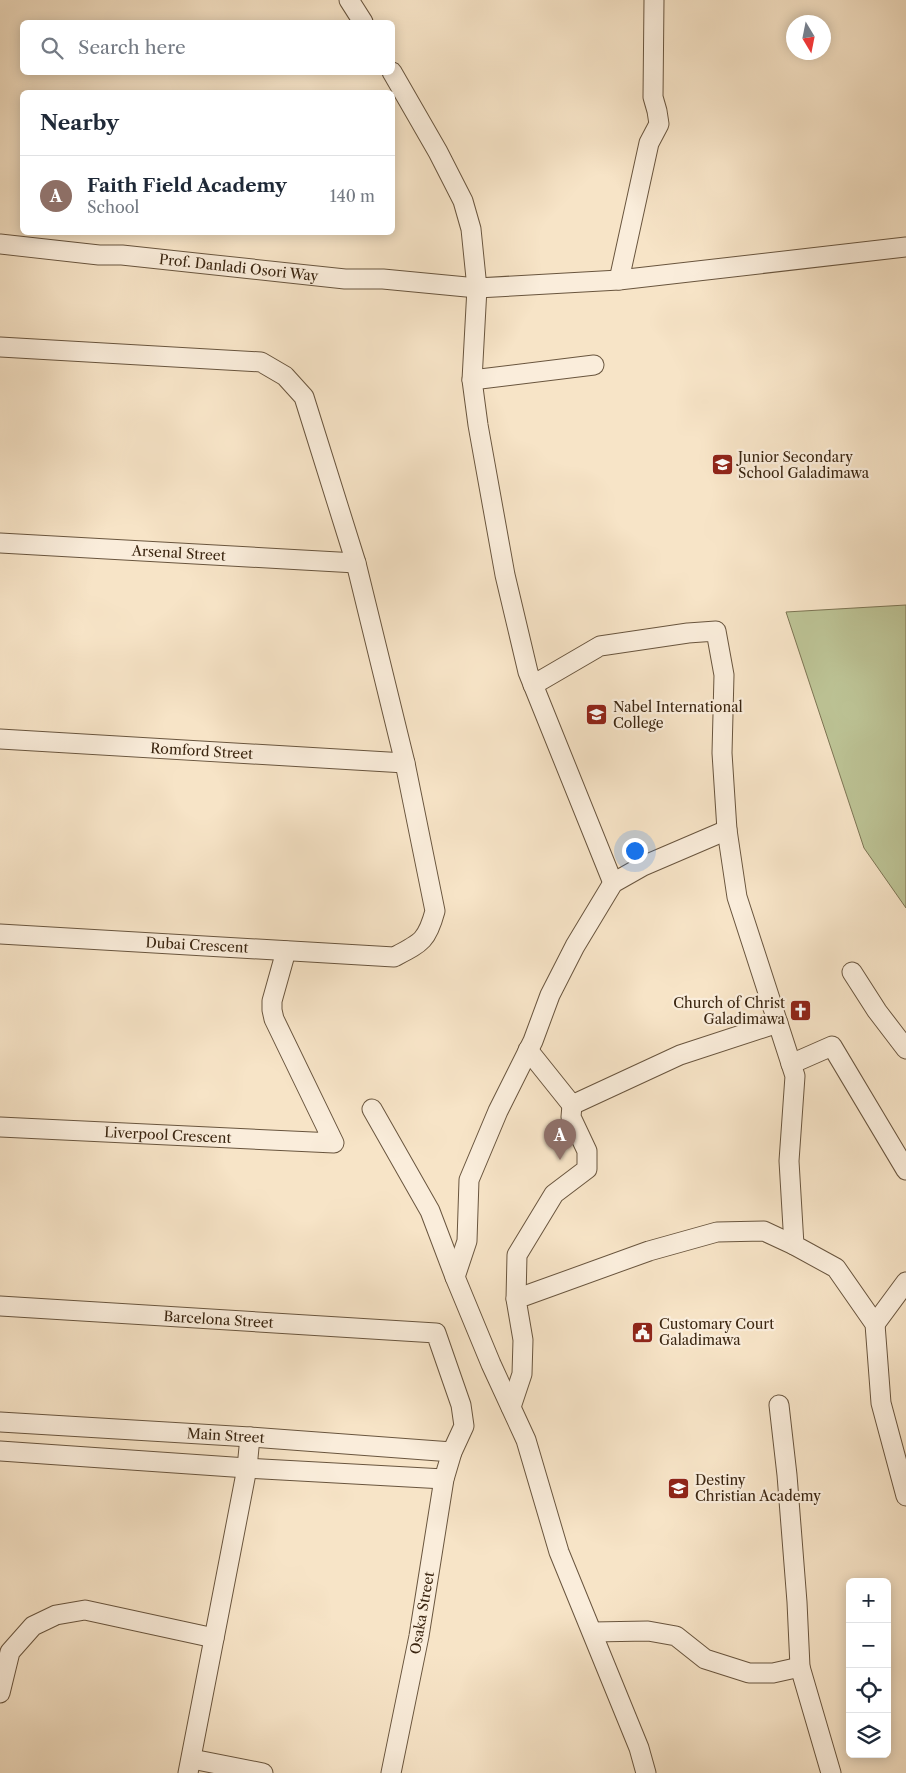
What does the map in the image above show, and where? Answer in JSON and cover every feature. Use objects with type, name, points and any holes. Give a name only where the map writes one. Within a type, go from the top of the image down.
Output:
[{"type":"street","points":[[350,0],[362,20]]},
{"type":"street","points":[[619,280],[649,143],[658,124],[653,97],[654,0]]},
{"type":"street","points":[[394,75],[438,152],[463,201],[471,229],[477,288],[472,380],[505,575],[528,672],[613,883]]},
{"type":"street","name":"Prof. Danladi Osori Way","points":[[0,244],[99,255],[122,254],[345,279],[383,280],[477,288],[619,280],[906,247]]},
{"type":"street","points":[[0,347],[261,362],[285,376],[304,397],[356,563],[405,763]]},
{"type":"street","points":[[472,380],[594,366]]},
{"type":"street","name":"Arsenal Street","points":[[0,543],[356,563]]},
{"type":"street","points":[[534,686],[600,646],[688,633],[716,632],[724,675],[722,753],[727,830],[737,897],[795,1076],[789,1161],[794,1245]]},
{"type":"street","name":"Romford Street","points":[[0,739],[405,763]]},
{"type":"street","name":"Dubai Crescent","points":[[0,934],[394,957],[417,946],[430,930],[435,911],[405,763]]},
{"type":"street","points":[[455,1277],[467,1241],[469,1180],[498,1111],[528,1050],[550,995],[575,946],[613,883],[643,866],[727,830]]},
{"type":"street","name":"Liverpool Crescent","points":[[0,1127],[334,1143],[274,1019],[272,1001],[286,951]]},
{"type":"street","points":[[852,972],[877,1011],[906,1050]]},
{"type":"street","points":[[572,1105],[680,1055],[778,1023]]},
{"type":"street","points":[[791,1064],[832,1046],[906,1170]]},
{"type":"street","points":[[511,1407],[522,1374],[523,1340],[516,1299],[517,1254],[554,1194],[587,1169],[587,1151],[571,1117],[572,1105],[528,1050]]},
{"type":"street","points":[[372,1109],[430,1211],[491,1364],[526,1440],[559,1552],[639,1748],[646,1773]]},
{"type":"street","points":[[516,1299],[649,1251],[716,1232],[764,1231],[794,1245],[836,1268],[875,1324],[881,1403],[906,1496]]},
{"type":"street","points":[[875,1324],[906,1282]]},
{"type":"street","name":"Barcelona Street","points":[[0,1306],[436,1333]]},
{"type":"street","name":"Osaka Street","points":[[391,1773],[419,1636],[444,1478],[452,1452],[464,1426],[461,1405],[436,1333]]},
{"type":"street","points":[[779,1405],[787,1475],[800,1667],[830,1773]]},
{"type":"street","name":"Main Street","points":[[0,1422],[250,1437],[452,1452]]},
{"type":"street","points":[[250,1437],[247,1468],[190,1766],[262,1773]]},
{"type":"street","points":[[0,1451],[247,1468],[444,1478]]},
{"type":"street","points":[[0,1693],[10,1652],[33,1626],[56,1615],[85,1610],[214,1638]]},
{"type":"street","points":[[593,1632],[648,1631],[676,1636],[705,1659],[749,1673],[773,1673],[800,1667]]},
{"type":"green space","points":[[906,605],[906,908],[864,848],[786,612]]},
{"type":"place","name":"Junior Secondary School Galadimawa","points":[[722,465]]},
{"type":"place","name":"Nabel International College","points":[[597,715]]},
{"type":"place","name":"Church of Christ Galadimawa","points":[[801,1011]]},
{"type":"place","name":"Faith Field Academy","points":[[560,1160]]},
{"type":"place","name":"Customary Court Galadimawa","points":[[643,1332]]},
{"type":"place","name":"Destiny Christian Academy","points":[[679,1488]]}]
